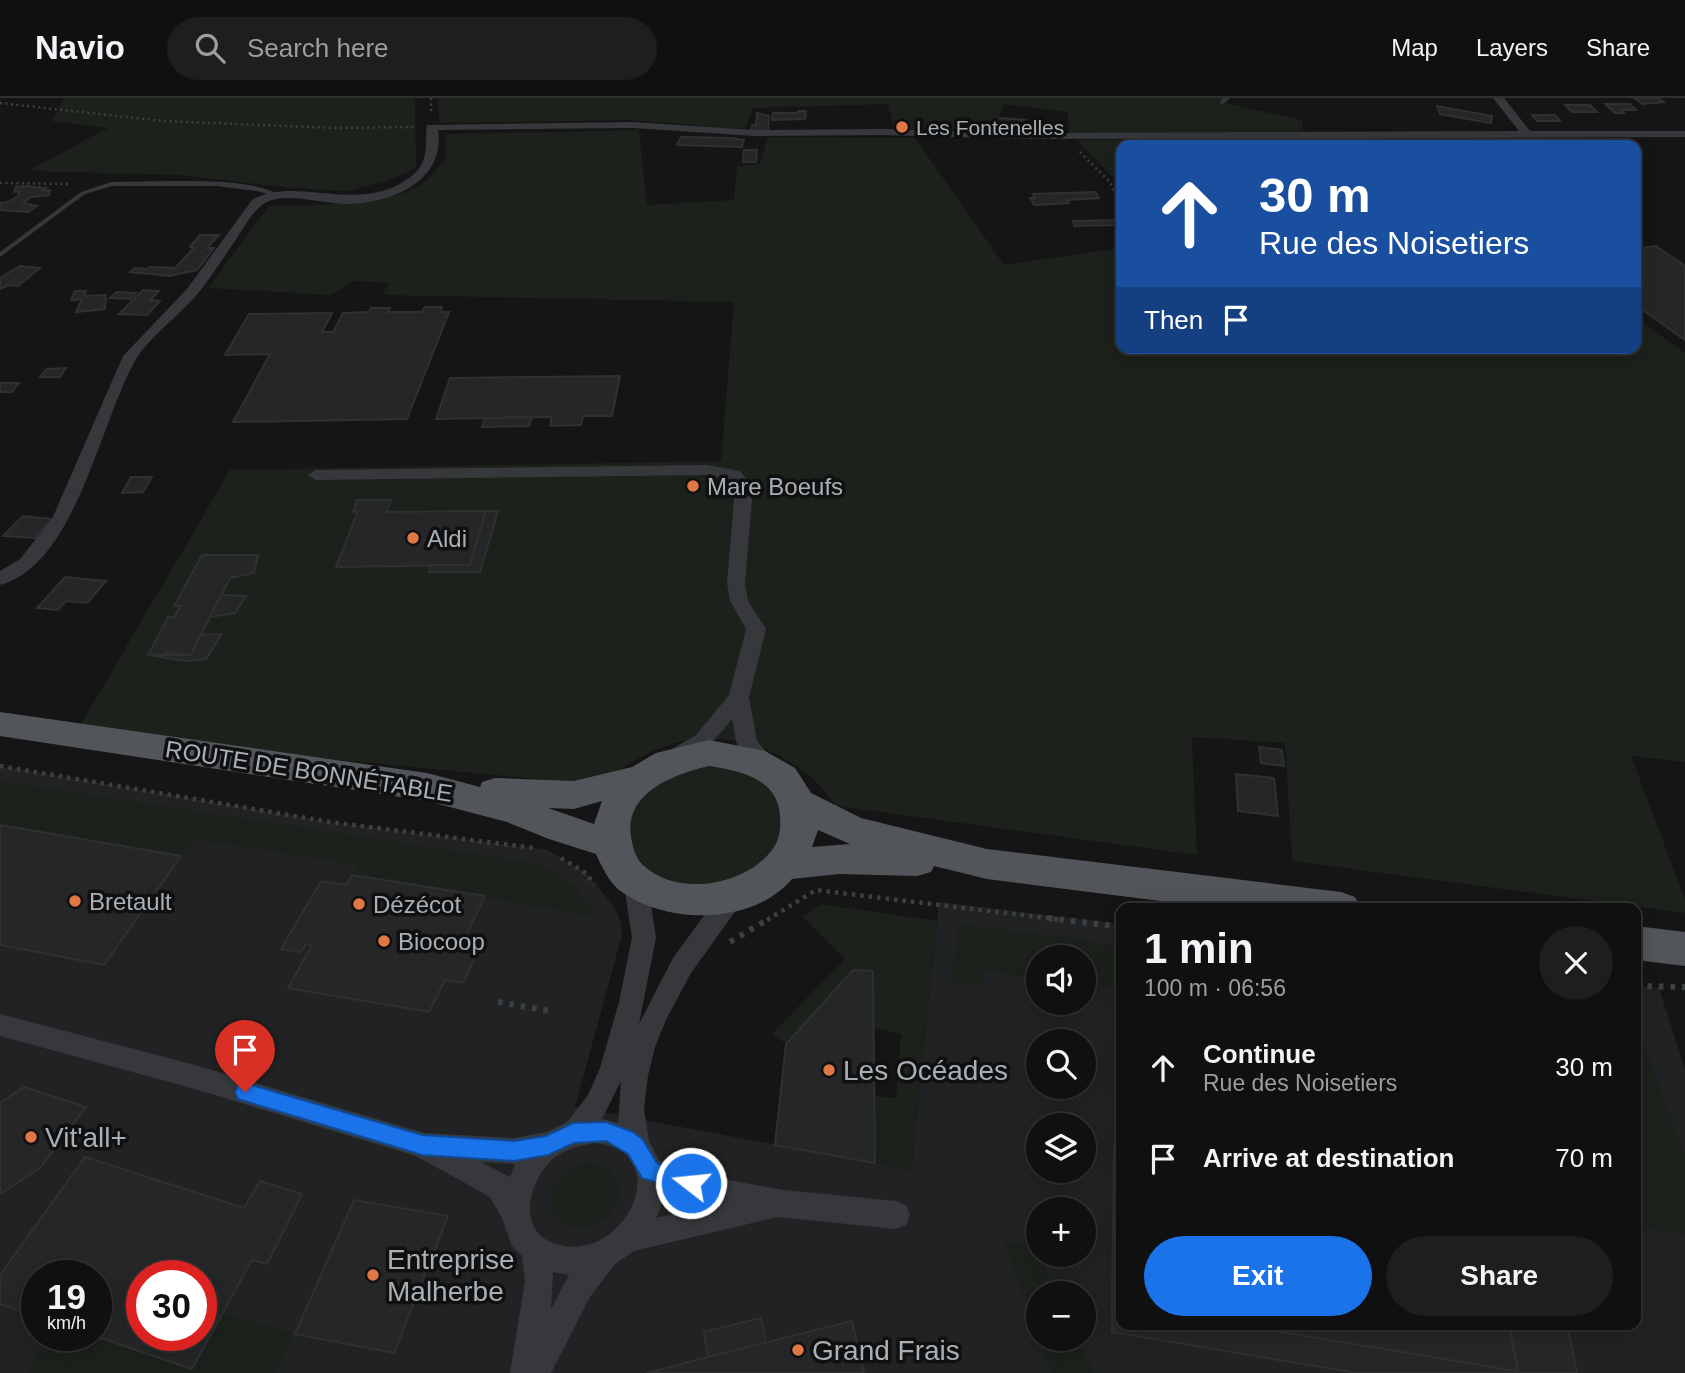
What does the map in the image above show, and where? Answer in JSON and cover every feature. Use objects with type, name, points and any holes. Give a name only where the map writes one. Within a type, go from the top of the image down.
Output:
[{"type":"main road","name":"ROUTE DE BONNÉTABLE","points":[[0,724],[427,787],[516,810],[562,829],[612,844]]},
{"type":"main road","points":[[699,754],[727,754],[749,759],[769,768],[788,784],[799,803],[802,820],[800,837],[784,864],[765,881],[735,895],[714,899],[682,899],[618,885],[622,866],[612,844],[611,826],[616,807],[628,789],[640,778],[672,760],[699,754]]},
{"type":"main road","points":[[427,787],[574,795],[640,778]]},
{"type":"main road","points":[[799,803],[851,830],[987,864]]},
{"type":"main road","points":[[784,864],[839,859],[987,864],[1300,903]]},
{"type":"main road","points":[[1641,944],[1685,949]]},
{"type":"street","points":[[1498,98],[1526,133]]},
{"type":"street","points":[[0,579],[26,564],[60,520],[130,356],[192,292],[256,203],[268,196],[278,195],[355,200],[409,184],[421,176],[430,162],[434,134],[431,127],[634,125],[755,133],[883,132],[1064,136],[1685,134]]},
{"type":"street","points":[[316,475],[707,470],[734,475],[744,487],[736,583],[739,601],[756,629],[739,697],[747,743],[769,768]]},
{"type":"street","points":[[672,760],[703,740],[739,697]]},
{"type":"street","points":[[575,1132],[598,1103],[613,1068],[632,1002],[644,938],[618,885]]},
{"type":"street","points":[[0,1025],[195,1077],[422,1145],[500,1187],[516,1213],[524,1236],[535,1248],[549,1257],[584,1261],[604,1255],[630,1238],[641,1224],[650,1202],[630,1107],[642,1046],[693,948],[735,895]]},
{"type":"street","points":[[422,1145],[514,1151],[548,1145],[575,1132],[595,1130],[611,1133],[643,1159],[728,1194],[784,1204],[896,1215]]},
{"type":"street","points":[[516,1213],[516,1195],[523,1174],[532,1160],[548,1145]]},
{"type":"street","points":[[630,1238],[732,1213],[784,1204]]},
{"type":"street","points":[[526,1373],[540,1282],[535,1248]]},
{"type":"street","points":[[534,1373],[579,1286],[604,1255]]},
{"type":"lane","points":[[0,254],[83,193],[96,187],[111,184],[217,184],[259,189],[278,195]]},
{"type":"path","points":[[0,103],[163,121],[335,128],[431,127]]},
{"type":"path","points":[[1064,136],[1110,183],[1115,195]]},
{"type":"path","points":[[0,183],[83,184],[96,187]]},
{"type":"path","points":[[0,766],[330,822],[548,850]]},
{"type":"path","points":[[557,855],[584,872],[618,885]]},
{"type":"path","points":[[719,949],[816,890],[1116,926]]},
{"type":"path","points":[[1641,986],[1685,987]]},
{"type":"path","points":[[498,1002],[550,1011]]},
{"type":"shaded area","points":[[64,98],[415,98],[416,168],[389,180],[349,191],[291,188],[179,175],[28,171],[108,128],[52,121]]},
{"type":"shaded area","points":[[438,98],[1223,98],[1229,104],[1302,120],[1303,131],[1069,135],[1068,112],[1005,104],[990,134],[894,128],[888,104],[753,108],[745,129],[628,120],[439,123]]},
{"type":"shaded area","points":[[639,130],[647,205],[734,200],[737,166],[760,164],[768,137],[915,138],[1004,265],[1116,249],[1116,354],[1641,354],[1641,322],[1685,353],[1685,762],[1631,756],[1685,899],[1685,913],[1641,907],[1641,903],[1609,903],[1292,861],[1285,743],[1192,737],[1197,855],[836,806],[803,770],[782,757],[737,741],[689,740],[657,749],[603,777],[566,782],[75,734],[230,470],[721,461],[734,302],[382,295],[389,283],[354,281],[331,295],[208,288],[269,206],[348,203],[391,197],[408,191],[425,182],[445,160],[446,134]]},
{"type":"shaded area","points":[[1514,137],[1518,140],[1116,140],[1116,181],[1077,140]]},
{"type":"shaded area","points":[[0,766],[330,822],[548,850],[586,873],[616,909],[621,924],[622,935],[575,1107],[911,1170],[939,902],[1116,923],[1116,1330],[1641,1330],[1641,986],[1659,988],[1685,1070],[1685,1373],[0,1373]]},
{"type":"shaded area","points":[[701,767],[735,770],[767,783],[780,801],[782,841],[758,869],[745,877],[702,887],[681,886],[666,881],[642,863],[634,851],[630,822],[635,807],[646,790],[667,778]]},
{"type":"shaded area","points":[[0,781],[540,864],[573,884],[599,917],[352,875],[358,865],[193,839],[181,856],[0,825]]},
{"type":"shaded area","points":[[821,904],[937,921],[911,1170],[875,1163],[874,1096],[896,1098],[901,1034],[873,1027],[873,972],[853,970],[786,1044],[772,1034],[845,959],[803,917]]},
{"type":"shaded area","points":[[958,924],[1116,945],[1116,988],[1096,986],[1096,945],[1026,945],[1026,976],[983,971],[983,986],[951,982]]},
{"type":"shaded area","points":[[1641,1038],[1685,1156],[1685,1234],[1641,1228]]},
{"type":"shaded area","points":[[592,1162],[609,1170],[618,1181],[619,1194],[614,1207],[605,1218],[593,1226],[579,1227],[564,1222],[555,1214],[551,1195],[562,1177],[581,1165]]},
{"type":"shaded area","points":[[1004,1242],[1026,1247],[1026,1267],[1046,1267],[1047,1281],[1026,1281],[1026,1302]]},
{"type":"shaded area","points":[[222,1313],[295,1334],[275,1373],[26,1373],[41,1351],[112,1351],[112,1342],[126,1347],[126,1351],[139,1351],[192,1369],[202,1351],[217,1351],[217,1322]]},
{"type":"shaded area","points":[[1044,1351],[1082,1351],[1094,1373],[1052,1373]]},
{"type":"building","points":[[1634,98],[1658,98],[1664,102],[1643,104]]},
{"type":"building","points":[[1605,104],[1630,104],[1636,110],[1620,110],[1624,113],[1615,113]]},
{"type":"building","points":[[1565,105],[1590,105],[1597,112],[1572,112]]},
{"type":"building","points":[[1437,106],[1492,116],[1491,123],[1440,114]]},
{"type":"building","points":[[806,111],[805,119],[772,120],[773,113]]},
{"type":"building","points":[[757,113],[769,116],[768,131],[751,131],[752,125],[756,125]]},
{"type":"building","points":[[1532,115],[1555,115],[1560,121],[1537,121]]},
{"type":"building","points":[[1000,118],[1025,120],[1015,124],[997,123]]},
{"type":"building","points":[[1032,122],[1063,123],[1064,132],[1023,130],[1024,124],[1033,125]]},
{"type":"building","points":[[681,137],[744,140],[742,147],[677,145]]},
{"type":"building","points":[[744,150],[757,150],[756,162],[743,162]]},
{"type":"building","points":[[16,187],[46,188],[41,191],[50,190],[49,195],[31,197],[23,203],[37,206],[28,212],[0,210],[0,203],[18,196],[19,191],[14,192]]},
{"type":"building","points":[[1095,192],[1099,198],[1067,200],[1069,203],[1034,205],[1030,198],[1035,198],[1033,194]]},
{"type":"building","points":[[1116,220],[1116,225],[1074,226],[1073,221]]},
{"type":"building","points":[[200,235],[219,235],[207,248],[214,248],[197,270],[169,276],[130,272],[135,268],[175,268],[194,248],[190,247]]},
{"type":"building","points":[[1656,246],[1685,266],[1685,340],[1641,309],[1641,248]]},
{"type":"building","points":[[20,266],[40,268],[18,286],[9,285],[0,289],[0,278]]},
{"type":"building","points":[[143,290],[159,291],[150,300],[160,301],[147,315],[119,314]]},
{"type":"building","points":[[75,291],[86,291],[84,296],[106,295],[105,309],[76,312],[82,299],[71,300]]},
{"type":"building","points":[[117,292],[136,293],[130,299],[110,298]]},
{"type":"building","points":[[425,307],[442,307],[440,312],[449,312],[407,419],[233,422],[270,354],[225,355],[249,314],[332,313],[322,332],[333,332],[343,313],[369,312],[371,308],[390,308],[388,312],[422,312]]},
{"type":"building","points":[[66,368],[60,377],[40,377],[47,369]]},
{"type":"building","points":[[620,376],[612,416],[583,416],[581,425],[550,426],[552,417],[436,419],[450,378]]},
{"type":"building","points":[[0,383],[19,383],[12,392],[0,392]]},
{"type":"building","points":[[532,417],[529,426],[482,427],[485,418]]},
{"type":"building","points":[[131,477],[152,477],[143,492],[122,493]]},
{"type":"building","name":"Aldi","points":[[357,500],[391,500],[386,512],[486,511],[470,565],[336,567],[358,511],[353,512]]},
{"type":"building","points":[[486,511],[498,511],[480,572],[429,572],[431,565],[470,565]]},
{"type":"building","points":[[23,516],[53,519],[35,538],[3,536]]},
{"type":"building","points":[[202,555],[258,555],[254,573],[230,578],[191,655],[166,652],[165,655],[148,655],[168,617],[174,617],[181,606],[174,606]]},
{"type":"building","points":[[65,577],[106,581],[87,603],[66,601],[58,610],[37,608]]},
{"type":"building","points":[[221,595],[246,596],[235,613],[210,617]]},
{"type":"building","points":[[222,634],[206,659],[187,661],[148,655],[191,655],[200,635]]},
{"type":"building","points":[[1259,747],[1282,750],[1284,766],[1261,763]]},
{"type":"building","points":[[1236,774],[1274,778],[1278,816],[1238,811]]},
{"type":"building","name":"Bretault","points":[[0,825],[181,856],[104,965],[0,945]]},
{"type":"building","name":"Biocoop","points":[[352,875],[485,896],[466,935],[484,938],[463,983],[445,980],[429,1012],[288,988],[312,945],[306,944],[301,952],[281,949],[321,881],[346,885]]},
{"type":"building","name":"Les Océades","points":[[853,970],[873,971],[875,1163],[775,1145],[786,1044]]},
{"type":"building","name":"Vit'all+","points":[[24,1087],[86,1107],[40,1168],[0,1194],[0,1103]]},
{"type":"building","points":[[1114,1148],[1116,1304],[1112,1304]]},
{"type":"building","points":[[85,1157],[244,1208],[260,1181],[302,1194],[267,1264],[252,1260],[217,1324],[217,1260],[126,1260],[126,1347],[112,1342],[112,1260],[21,1260],[21,1311],[0,1304],[0,1275]]},
{"type":"building","name":"Entreprise Malherbe","points":[[354,1200],[448,1216],[394,1353],[295,1334]]},
{"type":"building","points":[[1112,1304],[1116,1304],[1116,1330],[1270,1330],[1518,1371],[1510,1330],[1568,1330],[1577,1373],[1357,1373],[1112,1332]]},
{"type":"building","points":[[761,1318],[766,1343],[708,1357],[704,1332]]},
{"type":"building","name":"Grand Frais","points":[[852,1321],[864,1373],[647,1373],[708,1357]]},
{"type":"building","points":[[1270,1330],[1510,1330],[1518,1371]]},
{"type":"building","points":[[139,1351],[202,1351],[192,1369]]},
{"type":"waterway","points":[[1222,102],[1227,98]]},
{"type":"place","name":"Les Fontenelles","points":[[902,127]]},
{"type":"place","name":"Mare Boeufs","points":[[693,486]]},
{"type":"place","name":"Aldi","points":[[413,538]]},
{"type":"place","name":"Bretault","points":[[75,901]]},
{"type":"place","name":"Dézécot","points":[[359,904]]},
{"type":"place","name":"Biocoop","points":[[384,941]]},
{"type":"place","name":"Les Océades","points":[[829,1070]]},
{"type":"place","name":"Vit'all+","points":[[31,1137]]},
{"type":"place","name":"Entreprise Malherbe","points":[[373,1275]]},
{"type":"place","name":"Grand Frais","points":[[798,1350]]},
{"type":"route","points":[[245,1092],[422,1145],[514,1151],[548,1145],[573,1133],[588,1130],[606,1132],[626,1139],[636,1147],[650,1171],[691,1183]]}]
